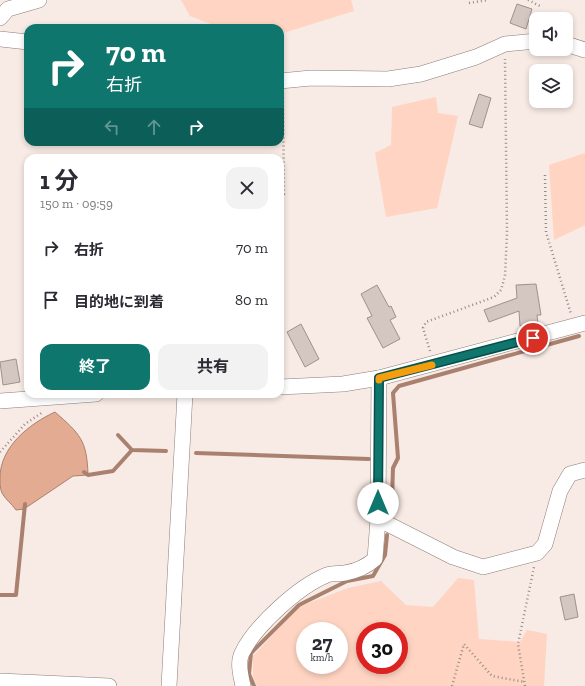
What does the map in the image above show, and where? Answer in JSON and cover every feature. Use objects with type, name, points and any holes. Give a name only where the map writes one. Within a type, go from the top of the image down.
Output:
[{"type":"street","points":[[0,18],[8,9],[39,0]]},
{"type":"street","points":[[0,39],[24,42]]},
{"type":"street","points":[[284,80],[311,78],[388,79],[421,74],[476,57],[505,44],[529,42]]},
{"type":"street","points":[[573,46],[585,50]]},
{"type":"street","points":[[284,387],[343,384],[379,378],[434,365],[580,325]]},
{"type":"street","points":[[243,686],[240,670],[241,654],[260,627],[287,601],[308,585],[328,575],[365,568],[375,559],[378,519],[379,378]]},
{"type":"street","points":[[0,401],[41,398]]},
{"type":"street","points":[[170,686],[185,398]]},
{"type":"street","points":[[378,519],[453,557],[483,567],[537,553],[545,544],[560,491],[566,479],[570,474],[585,470]]},
{"type":"street","points":[[0,682],[109,686]]},
{"type":"path","points":[[470,3],[488,0]]},
{"type":"path","points":[[528,0],[540,6]]},
{"type":"path","points":[[434,365],[423,328],[426,322],[494,297],[501,290],[505,276],[507,233],[505,44]]},
{"type":"path","points":[[545,175],[546,232],[580,325]]},
{"type":"path","points":[[0,452],[25,424],[48,408]]},
{"type":"path","points":[[452,686],[464,644],[492,676],[525,684],[518,644],[537,553]]},
{"type":"shaded area","points":[[181,0],[351,0],[354,11],[284,33],[284,24],[211,24],[190,16]]},
{"type":"shaded area","points":[[436,97],[438,113],[458,116],[437,208],[386,217],[375,153],[391,145],[392,107]]},
{"type":"shaded area","points":[[585,153],[585,225],[554,240],[549,165]]},
{"type":"shaded area","points":[[55,412],[71,426],[84,445],[88,475],[73,476],[24,509],[16,510],[1,490],[1,467],[5,456],[26,430],[35,423]]},
{"type":"shaded area","points":[[458,578],[474,580],[479,639],[520,642],[527,630],[547,634],[544,686],[257,686],[253,677],[253,656],[299,607],[348,588],[381,581],[406,605],[433,607]]},
{"type":"building","points":[[517,4],[532,9],[531,12],[529,12],[529,19],[526,29],[510,23]]},
{"type":"building","points":[[479,94],[491,98],[482,128],[469,124]]},
{"type":"building","points":[[536,284],[541,315],[537,315],[538,324],[520,326],[519,311],[489,322],[484,310],[517,298],[516,285]]},
{"type":"building","points":[[377,285],[389,307],[391,306],[396,317],[390,320],[400,339],[383,348],[367,318],[372,316],[361,294]]},
{"type":"building","points":[[301,324],[319,359],[305,367],[287,332]]},
{"type":"building","points":[[16,359],[20,382],[3,385],[0,362]]},
{"type":"building","points":[[574,594],[578,617],[565,620],[560,597]]},
{"type":"waterway","points":[[392,501],[393,468],[398,458],[393,393],[399,386],[579,336]]},
{"type":"waterway","points":[[118,435],[132,450],[166,451]]},
{"type":"waterway","points":[[84,472],[88,475],[113,471],[132,450]]},
{"type":"waterway","points":[[196,453],[369,459]]},
{"type":"waterway","points":[[0,595],[16,595],[25,504]]},
{"type":"waterway","points":[[254,686],[249,674],[251,653],[299,605],[347,581],[373,576],[385,555],[387,535]]},
{"type":"slow traffic","points":[[379,380],[379,378],[432,365]]},
{"type":"route","points":[[378,503],[379,378],[434,365],[533,338]]}]
